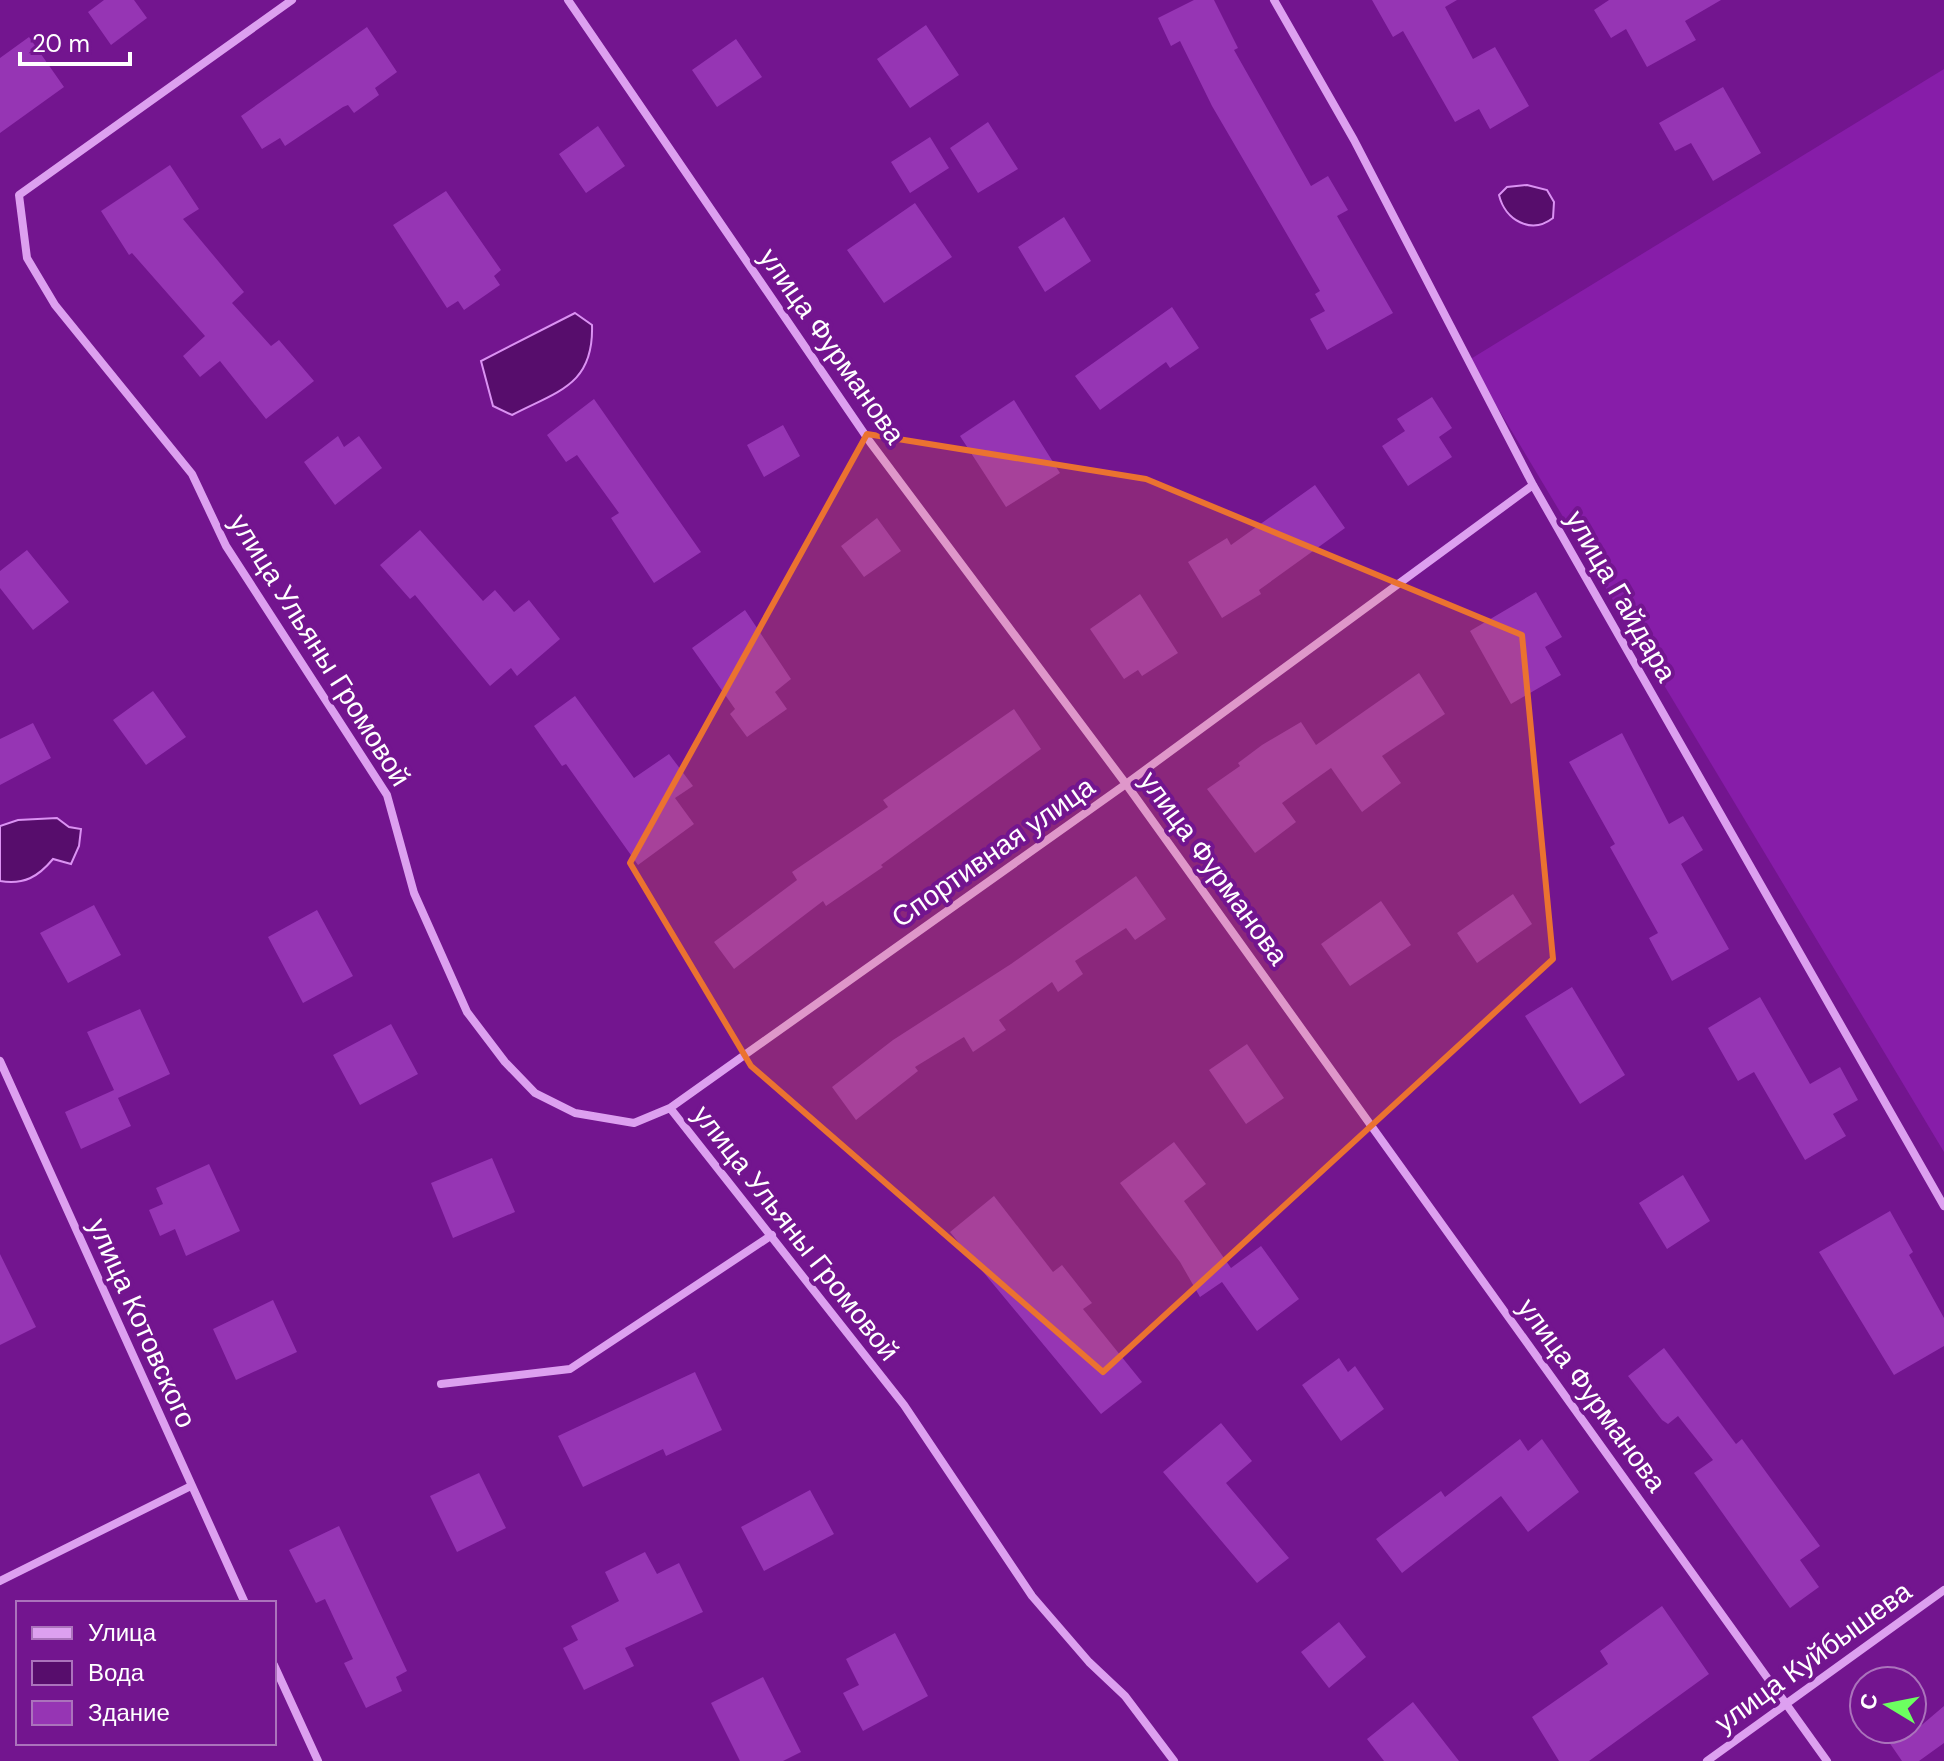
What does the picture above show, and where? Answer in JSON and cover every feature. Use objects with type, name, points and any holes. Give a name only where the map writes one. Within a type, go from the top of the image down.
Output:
[{"type":"street","name":"улица Ульяны Громовой","points":[[292,0],[19,195],[27,258],[55,305],[192,474],[226,546],[387,795],[414,893],[467,1012],[505,1062],[535,1093],[575,1113],[634,1123],[670,1108],[904,1405],[1032,1596],[1089,1662],[1125,1696],[1174,1761]]},
{"type":"street","name":"улица Фурманова","points":[[568,0],[870,442],[1126,784],[1827,1761]]},
{"type":"street","name":"улица Гайдара","points":[[1274,0],[1354,140],[1533,485],[1944,1206]]},
{"type":"street","name":"Спортивная улица","points":[[670,1108],[1126,784],[1533,485]]},
{"type":"street","name":"улица Котовского","points":[[0,1061],[244,1601]]},
{"type":"street","points":[[441,1384],[570,1369],[772,1235]]},
{"type":"street","points":[[0,1581],[191,1486]]},
{"type":"street","name":"улица Куйбышева","points":[[1707,1761],[1786,1701],[1944,1590]]},
{"type":"street","points":[[276,1669],[318,1761]]},
{"type":"highlighted area","points":[[867,434],[1146,479],[1522,635],[1553,959],[1103,1372],[751,1066],[630,863]]},
{"type":"shaded area","points":[[1944,69],[1944,1152],[1469,360]]},
{"type":"water","points":[[1527,185],[1547,190],[1554,202],[1553,218],[1545,223],[1528,225],[1520,222],[1502,204],[1499,195],[1507,187]]},
{"type":"water","points":[[575,313],[592,325],[591,345],[580,374],[558,392],[512,415],[493,406],[481,361]]},
{"type":"water","points":[[57,818],[69,827],[81,829],[79,846],[71,864],[53,859],[30,878],[16,882],[0,881],[0,826],[18,820]]},
{"type":"building","points":[[104,0],[134,0],[147,18],[111,45],[88,12]]},
{"type":"building","points":[[1194,0],[1214,0],[1238,48],[1234,50],[1311,186],[1328,176],[1348,210],[1337,216],[1393,313],[1327,350],[1310,319],[1325,311],[1315,294],[1320,291],[1212,106],[1180,41],[1171,46],[1158,18]]},
{"type":"building","points":[[1372,0],[1457,0],[1445,7],[1473,59],[1495,47],[1529,106],[1490,129],[1479,109],[1455,122],[1403,31],[1393,37]]},
{"type":"building","points":[[1609,0],[1721,0],[1685,21],[1696,40],[1647,67],[1626,29],[1611,38],[1594,10]]},
{"type":"building","points":[[926,25],[959,75],[910,108],[877,59]]},
{"type":"building","points":[[367,27],[397,72],[375,88],[379,95],[354,113],[348,105],[343,107],[285,146],[280,138],[262,149],[241,116]]},
{"type":"building","points":[[29,37],[64,87],[0,133],[0,58]]},
{"type":"building","points":[[736,39],[762,77],[717,107],[692,70]]},
{"type":"building","points":[[1723,87],[1761,153],[1713,181],[1691,143],[1675,151],[1659,123]]},
{"type":"building","points":[[988,122],[1018,169],[978,193],[950,148]]},
{"type":"building","points":[[598,126],[625,166],[586,193],[559,154]]},
{"type":"building","points":[[930,137],[949,168],[910,193],[891,162]]},
{"type":"building","points":[[170,165],[199,209],[183,219],[244,292],[232,303],[271,346],[279,340],[314,381],[266,419],[220,361],[200,377],[183,356],[205,336],[132,253],[129,255],[101,211]]},
{"type":"building","points":[[446,191],[501,270],[494,276],[500,285],[464,310],[458,301],[447,308],[393,225]]},
{"type":"building","points":[[915,203],[952,257],[884,303],[847,250]]},
{"type":"building","points":[[1064,217],[1091,261],[1045,292],[1018,247]]},
{"type":"building","points":[[1172,307],[1199,348],[1170,368],[1166,362],[1100,410],[1075,376]]},
{"type":"building","points":[[1432,397],[1452,428],[1439,437],[1452,457],[1408,486],[1382,446],[1405,431],[1397,419]]},
{"type":"building","points":[[594,399],[701,552],[654,583],[611,518],[619,513],[577,455],[566,462],[547,435]]},
{"type":"building","points":[[1014,400],[1060,473],[1006,507],[960,436]]},
{"type":"building","points":[[783,425],[800,456],[764,477],[747,445]]},
{"type":"building","points":[[338,436],[344,447],[359,436],[382,468],[335,505],[304,462]]},
{"type":"building","points":[[1315,485],[1345,528],[1259,590],[1261,594],[1222,618],[1188,562],[1227,538],[1231,545]]},
{"type":"building","points":[[877,518],[901,551],[864,577],[841,546]]},
{"type":"building","points":[[420,530],[483,601],[495,590],[514,612],[529,600],[560,639],[517,676],[511,668],[490,686],[415,595],[410,599],[380,565]]},
{"type":"building","points":[[27,550],[69,602],[33,630],[0,588],[0,571]]},
{"type":"building","points":[[1536,592],[1562,637],[1545,647],[1561,675],[1511,704],[1470,631]]},
{"type":"building","points":[[1140,594],[1178,653],[1142,676],[1138,670],[1124,679],[1090,629]]},
{"type":"building","points":[[745,610],[791,679],[775,692],[787,709],[747,737],[730,714],[735,709],[692,648]]},
{"type":"building","points":[[1419,673],[1445,714],[1382,756],[1401,783],[1362,812],[1331,768],[1282,803],[1296,822],[1255,853],[1207,789],[1240,766],[1238,763],[1262,745],[1301,722],[1316,745]]},
{"type":"building","points":[[153,691],[186,737],[146,765],[113,720]]},
{"type":"building","points":[[575,696],[634,778],[669,754],[693,786],[675,798],[694,824],[638,865],[566,764],[562,766],[534,726]]},
{"type":"building","points":[[1014,709],[1041,749],[881,865],[883,867],[826,906],[823,901],[734,969],[714,942],[797,880],[792,872],[888,807],[883,800]]},
{"type":"building","points":[[33,723],[51,758],[0,785],[0,739]]},
{"type":"building","points":[[1622,733],[1669,824],[1683,816],[1703,850],[1681,864],[1729,949],[1672,981],[1649,938],[1658,933],[1610,847],[1615,844],[1569,762]]},
{"type":"building","points":[[1136,876],[1166,919],[1135,940],[1126,928],[1075,961],[1083,974],[1058,992],[1052,982],[999,1020],[1006,1030],[973,1052],[964,1037],[915,1067],[918,1071],[856,1120],[832,1087],[893,1040],[1011,964]]},
{"type":"building","points":[[1513,894],[1532,924],[1477,963],[1457,933]]},
{"type":"building","points":[[1381,901],[1411,945],[1350,986],[1321,944]]},
{"type":"building","points":[[94,905],[121,955],[68,983],[40,933]]},
{"type":"building","points":[[317,910],[353,976],[303,1003],[268,937]]},
{"type":"building","points":[[1572,987],[1625,1075],[1580,1104],[1525,1016]]},
{"type":"building","points":[[1760,997],[1810,1084],[1840,1067],[1858,1100],[1833,1114],[1846,1136],[1805,1160],[1754,1072],[1738,1081],[1708,1028]]},
{"type":"building","points":[[140,1009],[170,1074],[118,1098],[131,1126],[81,1149],[65,1112],[114,1090],[87,1032]]},
{"type":"building","points":[[391,1024],[418,1074],[360,1105],[333,1055]]},
{"type":"building","points":[[1247,1044],[1284,1098],[1246,1124],[1209,1070]]},
{"type":"building","points":[[1174,1142],[1206,1184],[1184,1201],[1231,1268],[1261,1246],[1299,1299],[1257,1331],[1222,1282],[1200,1297],[1180,1262],[1120,1183]]},
{"type":"building","points":[[492,1158],[515,1212],[453,1238],[431,1183]]},
{"type":"building","points":[[209,1164],[240,1231],[186,1256],[175,1229],[160,1236],[149,1210],[163,1204],[156,1188]]},
{"type":"building","points":[[1683,1175],[1710,1221],[1667,1249],[1639,1203]]},
{"type":"building","points":[[994,1196],[1053,1272],[1062,1265],[1092,1303],[1083,1309],[1142,1382],[1101,1414],[950,1232]]},
{"type":"building","points":[[1890,1211],[1913,1252],[1909,1255],[1944,1318],[1944,1346],[1894,1375],[1819,1252]]},
{"type":"building","points":[[0,1254],[36,1327],[0,1345]]},
{"type":"building","points":[[273,1300],[297,1352],[236,1380],[213,1329]]},
{"type":"building","points":[[1664,1348],[1736,1444],[1742,1439],[1820,1546],[1800,1560],[1819,1587],[1790,1608],[1694,1473],[1713,1460],[1678,1416],[1668,1424],[1662,1420],[1628,1376]]},
{"type":"building","points":[[1339,1358],[1348,1372],[1355,1366],[1384,1409],[1341,1441],[1302,1385]]},
{"type":"building","points":[[695,1372],[722,1430],[666,1456],[663,1449],[583,1487],[558,1436]]},
{"type":"building","points":[[1221,1423],[1252,1461],[1226,1483],[1289,1558],[1257,1583],[1163,1472]]},
{"type":"building","points":[[1520,1439],[1528,1451],[1542,1439],[1579,1492],[1528,1532],[1501,1496],[1402,1573],[1376,1539],[1441,1491],[1445,1497]]},
{"type":"building","points":[[479,1473],[506,1528],[457,1552],[430,1496]]},
{"type":"building","points":[[810,1490],[834,1534],[764,1571],[741,1527]]},
{"type":"building","points":[[339,1526],[407,1671],[396,1677],[402,1691],[366,1708],[344,1663],[353,1659],[325,1599],[316,1603],[289,1550]]},
{"type":"building","points":[[645,1552],[657,1574],[679,1563],[703,1612],[625,1648],[634,1666],[584,1690],[563,1648],[578,1640],[571,1626],[619,1601],[605,1572]]},
{"type":"building","points":[[1662,1606],[1709,1674],[1589,1761],[1559,1761],[1532,1717],[1608,1664],[1600,1651]]},
{"type":"building","points":[[1339,1622],[1366,1657],[1329,1688],[1301,1652]]},
{"type":"building","points":[[895,1633],[928,1696],[863,1731],[843,1693],[859,1685],[846,1659]]},
{"type":"building","points":[[763,1677],[801,1752],[783,1761],[740,1761],[711,1703]]},
{"type":"building","points":[[1413,1702],[1459,1761],[1384,1761],[1367,1739]]},
{"type":"building","points":[[1944,1706],[1944,1743],[1919,1761],[1902,1761],[1891,1745],[1928,1745],[1928,1720]]}]
